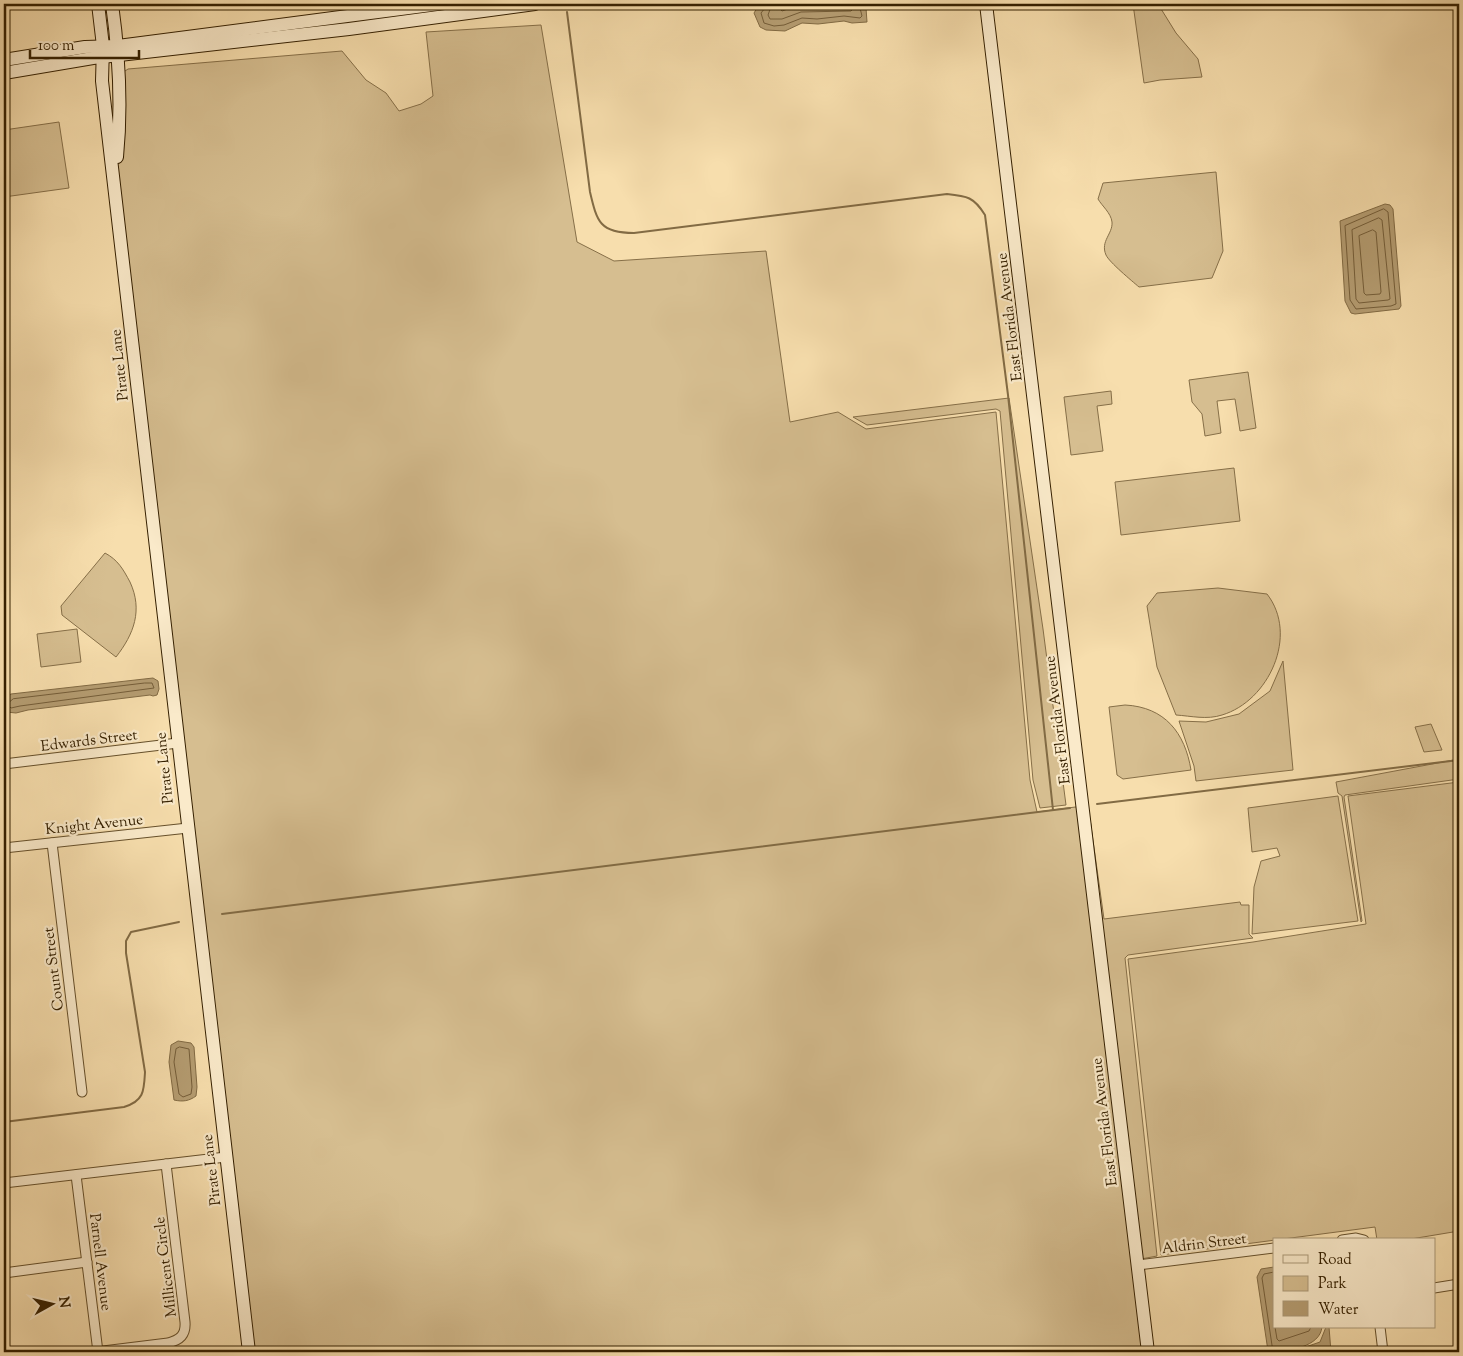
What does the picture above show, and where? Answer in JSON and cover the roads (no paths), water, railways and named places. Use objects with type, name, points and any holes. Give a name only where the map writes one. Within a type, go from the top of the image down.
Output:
[{"type":"street","name":"Pirate Lane","points":[[98,4],[103,52],[102,81],[249,1352]]},
{"type":"street","name":"Pirate Lane","points":[[112,4],[118,51],[120,127],[114,179]]},
{"type":"street","points":[[118,51],[439,4]]},
{"type":"street","points":[[4,72],[103,52],[349,29],[535,4]]},
{"type":"street","name":"East Florida Avenue","points":[[986,4],[1148,1352]]},
{"type":"street","name":"East Florida Avenue","points":[[994,4],[997,83]]},
{"type":"street","points":[[4,60],[85,47],[103,52]]},
{"type":"street","name":"Edwards Street","points":[[4,764],[178,743]]},
{"type":"street","name":"Knight Avenue","points":[[4,848],[188,828]]},
{"type":"street","name":"Count Street","points":[[52,842],[82,1092]]},
{"type":"street","points":[[4,1183],[226,1157]]},
{"type":"street","name":"Millicent Circle","points":[[97,1352],[176,1341],[184,1333],[185,1322],[166,1164]]},
{"type":"street","name":"Parnell Avenue","points":[[76,1175],[97,1352]]},
{"type":"street","name":"Aldrin Street","points":[[1138,1265],[1273,1248]]},
{"type":"street","points":[[4,1273],[87,1262]]},
{"type":"street","points":[[1436,1288],[1459,1284]]},
{"type":"street","points":[[1380,1328],[1383,1352]]},
{"type":"water","points":[[766,4],[862,4],[866,8],[867,22],[802,23],[785,31],[766,30],[760,27],[754,13],[757,8]]},
{"type":"water","points":[[1385,204],[1390,205],[1393,209],[1401,306],[1399,309],[1351,313],[1345,301],[1340,221]]},
{"type":"water","points":[[153,678],[158,681],[159,689],[157,695],[153,696],[16,713],[6,712],[4,698],[11,694]]},
{"type":"water","points":[[178,1041],[191,1043],[194,1047],[196,1096],[183,1101],[174,1100],[169,1062],[171,1045]]},
{"type":"water","points":[[1273,1267],[1273,1328],[1322,1328],[1316,1339],[1303,1347],[1295,1349],[1268,1351],[1257,1277],[1261,1269]]},
{"type":"water","points":[[1326,1328],[1329,1328],[1331,1352],[1291,1352],[1320,1342]]},
{"type":"waterway","points":[[567,12],[590,192],[598,218],[607,228],[614,231],[634,233],[947,194],[969,198],[977,204],[985,215],[1008,395],[1053,810]]},
{"type":"waterway","points":[[1097,804],[1459,760]]},
{"type":"waterway","points":[[222,914],[1070,808]]},
{"type":"waterway","points":[[4,1122],[124,1107],[136,1102],[142,1094],[145,1072],[126,953],[126,941],[131,932],[179,922]]}]
